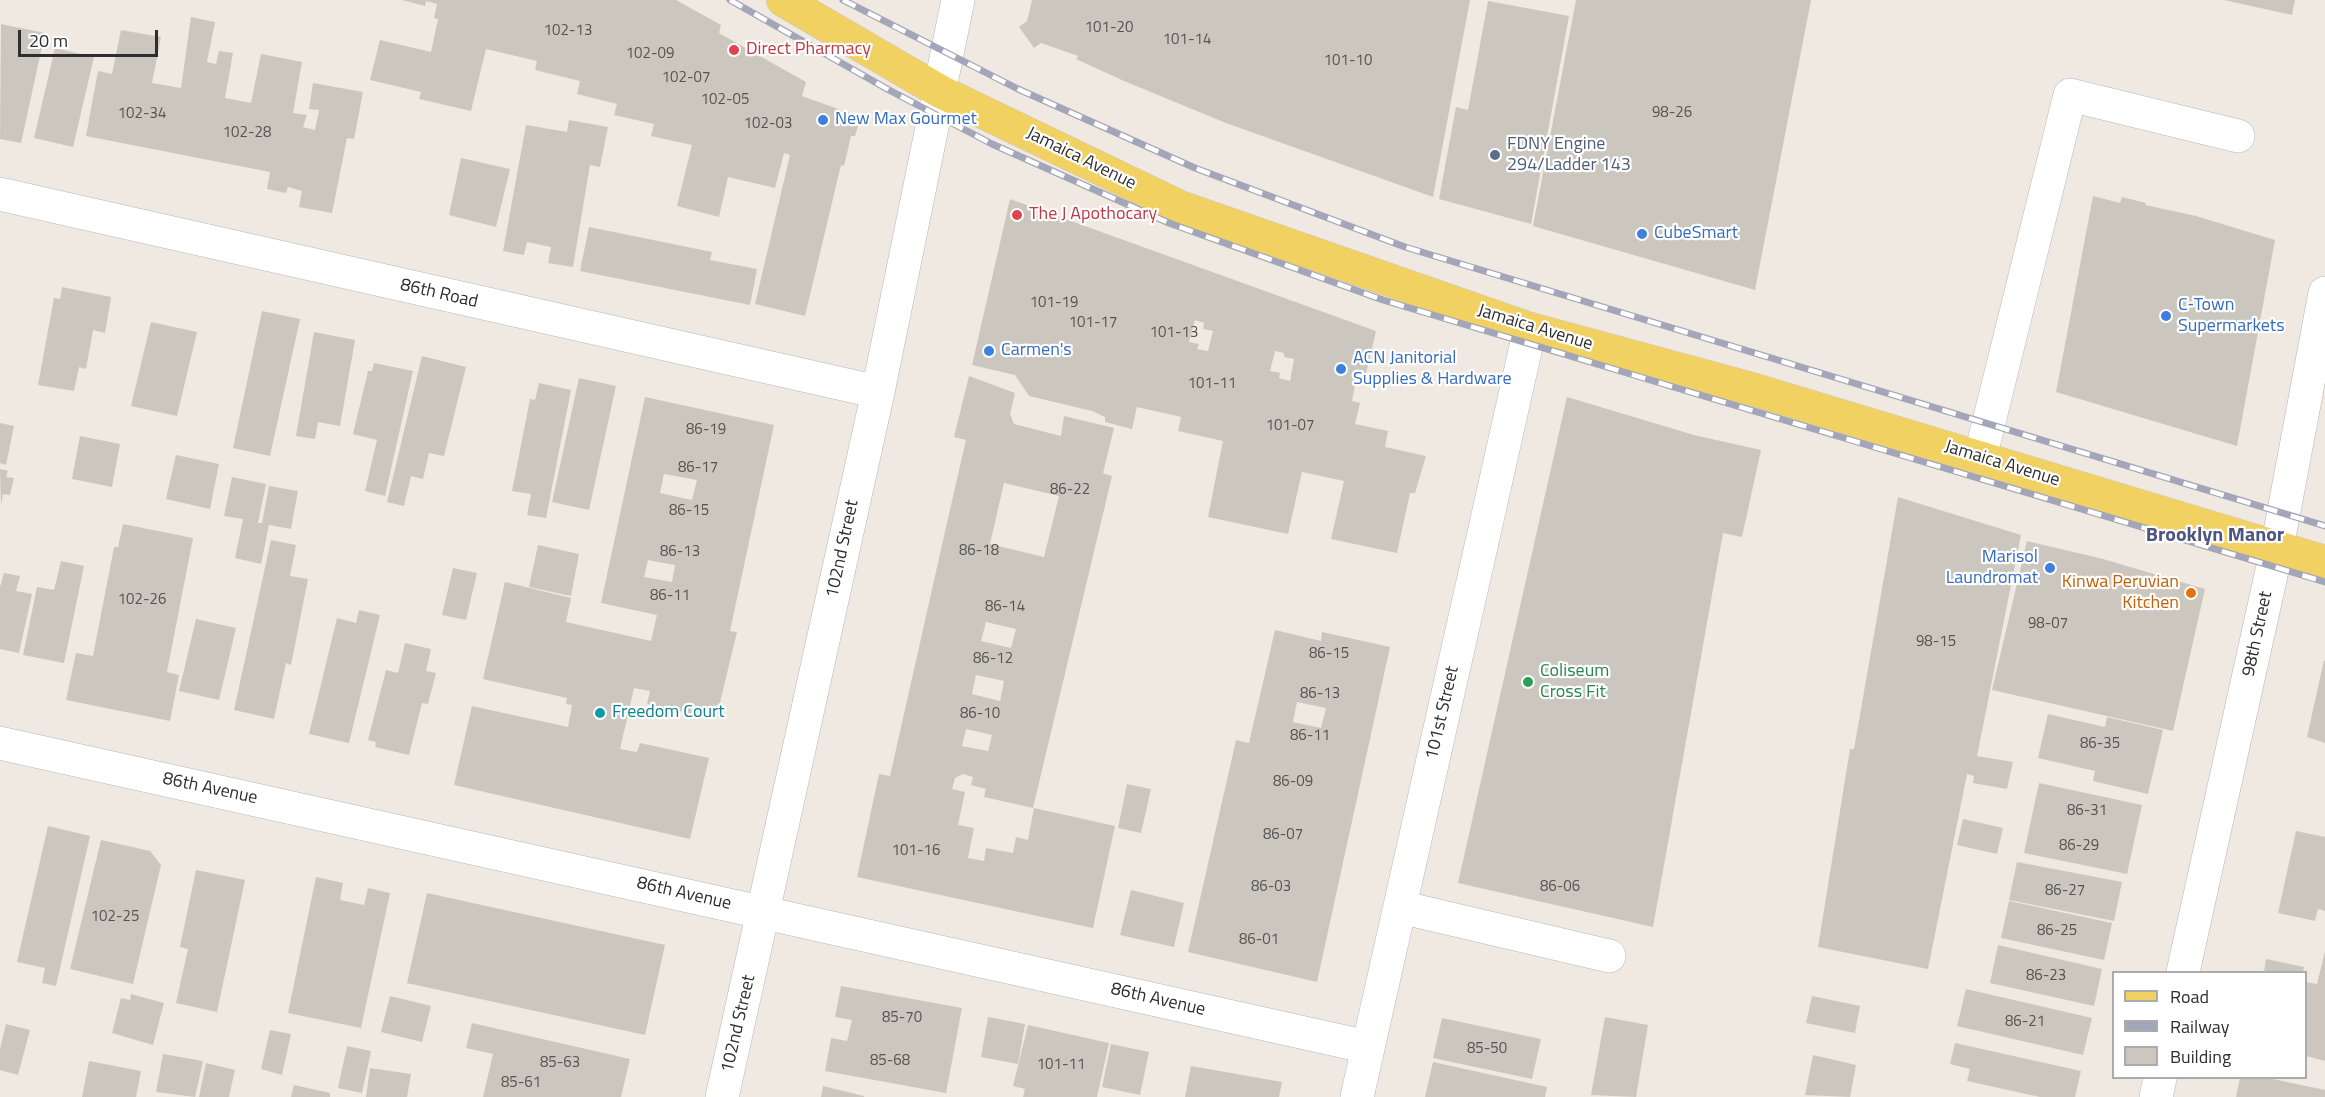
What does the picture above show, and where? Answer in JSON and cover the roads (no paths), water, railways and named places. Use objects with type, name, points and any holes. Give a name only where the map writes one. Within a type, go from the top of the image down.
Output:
[{"type":"main road","name":"Jamaica Avenue","points":[[783,0],[940,92],[1180,207],[1530,329],[1755,390],[2325,562]]},
{"type":"street","name":"102nd Street","points":[[722,1097],[878,392],[957,0]]},
{"type":"street","points":[[1980,458],[2070,95],[2238,136]]},
{"type":"street","name":"86th Road","points":[[0,194],[878,392]]},
{"type":"street","name":"98th Street","points":[[2183,971],[2277,548],[2325,293]]},
{"type":"street","name":"101st Street","points":[[1357,1097],[1530,329]]},
{"type":"street","name":"86th Avenue","points":[[0,743],[1368,1047]]},
{"type":"street","points":[[1400,907],[1609,956]]},
{"type":"street","points":[[2156,1097],[2160,1079]]},
{"type":"railway","points":[[730,0],[889,90],[992,144],[1169,223],[1383,300],[2325,582]]},
{"type":"railway","points":[[843,0],[1018,89],[1195,168],[1405,247],[2325,526]]},
{"type":"place","name":"Direct Pharmacy","points":[[734,50]]},
{"type":"place","name":"New Max Gourmet","points":[[823,120]]},
{"type":"place","name":"FDNY Engine 294/Ladder 143","points":[[1495,155]]},
{"type":"place","name":"The J Apothocary","points":[[1017,215]]},
{"type":"place","name":"CubeSmart","points":[[1642,234]]},
{"type":"place","name":"C‑Town Supermarkets","points":[[2166,316]]},
{"type":"place","name":"Carmen's","points":[[989,351]]},
{"type":"place","name":"ACN Janitorial Supplies & Hardware","points":[[1341,369]]},
{"type":"place","name":"Marisol Laundromat","points":[[2050,568]]},
{"type":"place","name":"Kinwa Peruvian Kitchen","points":[[2191,593]]},
{"type":"place","name":"Coliseum Cross Fit","points":[[1528,682]]},
{"type":"place","name":"Freedom Court","points":[[600,713]]},
{"type":"district","name":"Brooklyn Manor","points":[[2215,536]]}]
